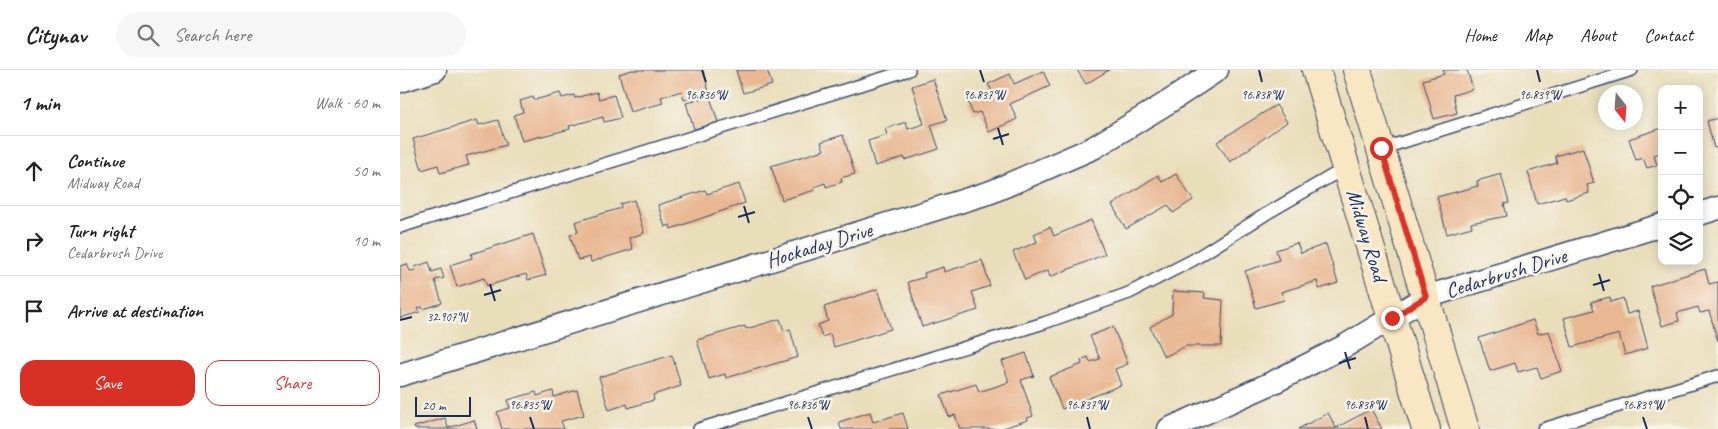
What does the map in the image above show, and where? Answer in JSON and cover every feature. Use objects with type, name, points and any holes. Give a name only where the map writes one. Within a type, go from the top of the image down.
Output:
[{"type":"main road","name":"Midway Road","points":[[1316,70],[1426,429]]},
{"type":"main road","name":"Midway Road","points":[[1357,70],[1465,429]]},
{"type":"street","points":[[400,81],[435,70]]},
{"type":"street","name":"Hockaday Drive","points":[[400,375],[991,192],[1093,148],[1217,70]]},
{"type":"street","points":[[1703,213],[1718,208]]},
{"type":"street","name":"Cedarbrush Drive","points":[[1169,429],[1274,382],[1344,346],[1426,297],[1658,226]]},
{"type":"lane","points":[[400,227],[909,70]]},
{"type":"lane","points":[[1381,148],[1632,70]]},
{"type":"lane","points":[[699,429],[1044,323],[1129,293],[1193,260],[1346,167]]},
{"type":"lane","points":[[1543,429],[1718,376]]},
{"type":"building","points":[[632,70],[703,70],[709,92],[699,96],[700,100],[710,97],[718,122],[694,129],[686,103],[695,101],[694,97],[684,100],[682,91],[661,97],[663,103],[630,112],[619,74]]},
{"type":"building","points":[[736,70],[767,70],[772,85],[743,93]]},
{"type":"building","points":[[1077,70],[1109,70],[1086,84]]},
{"type":"building","points":[[1443,70],[1467,70],[1473,89],[1453,95],[1457,113],[1434,119],[1423,80],[1444,74]]},
{"type":"building","points":[[1043,71],[1050,86],[1010,104],[1017,119],[989,132],[980,112],[973,114],[968,102],[992,91],[988,84],[1010,74],[1014,84]]},
{"type":"building","points":[[933,79],[947,120],[931,125],[939,149],[905,160],[904,157],[875,166],[868,141],[887,135],[885,129],[906,122],[908,129],[924,124],[912,86]]},
{"type":"building","points":[[597,92],[599,99],[614,95],[621,118],[604,122],[603,117],[569,126],[570,129],[522,141],[514,115],[523,112],[520,101],[533,97],[534,100],[560,93],[562,98],[574,95],[575,98]]},
{"type":"building","points":[[1276,105],[1287,122],[1230,162],[1217,142]]},
{"type":"building","points":[[1718,118],[1718,147],[1714,148],[1707,121]]},
{"type":"building","points":[[477,120],[479,125],[498,120],[506,145],[466,156],[469,165],[440,173],[438,165],[422,170],[413,139]]},
{"type":"building","points":[[1658,129],[1658,154],[1654,155],[1657,165],[1647,168],[1643,158],[1636,160],[1629,139]]},
{"type":"building","points":[[843,135],[855,174],[841,178],[842,182],[826,187],[825,183],[814,187],[815,190],[782,200],[771,166],[824,150],[821,142]]},
{"type":"building","points":[[1583,148],[1594,183],[1587,185],[1589,193],[1566,200],[1565,196],[1537,204],[1528,172],[1557,163],[1555,156]]},
{"type":"building","points":[[1176,174],[1193,200],[1173,213],[1168,205],[1126,229],[1112,205],[1158,175],[1162,182]]},
{"type":"building","points":[[1501,174],[1509,203],[1504,204],[1507,216],[1471,223],[1472,227],[1447,234],[1437,197],[1478,186],[1477,181]]},
{"type":"building","points":[[739,184],[745,203],[671,229],[670,225],[665,227],[658,205],[705,190],[707,194]]},
{"type":"building","points":[[634,200],[644,233],[629,238],[633,249],[591,262],[590,257],[578,260],[570,235],[578,232],[575,222],[621,208],[620,204]]},
{"type":"building","points":[[1091,220],[1105,254],[1050,277],[1048,270],[1025,280],[1013,252],[1037,242],[1034,234],[1050,227],[1054,236]]},
{"type":"building","points":[[533,234],[546,275],[528,280],[526,274],[487,286],[484,278],[457,287],[450,265],[472,258],[471,254]]},
{"type":"building","points":[[1297,243],[1301,253],[1326,244],[1338,283],[1319,289],[1317,281],[1281,292],[1284,300],[1256,308],[1245,271],[1279,260],[1276,250]]},
{"type":"building","points":[[982,260],[990,286],[972,292],[978,310],[922,327],[908,282],[925,277],[924,273],[943,267],[944,272]]},
{"type":"building","points":[[429,262],[432,272],[441,269],[444,278],[435,280],[442,303],[423,309],[422,307],[418,308],[420,312],[400,318],[400,266],[407,264],[410,271],[416,270],[415,267]]},
{"type":"building","points":[[1705,269],[1709,284],[1718,282],[1718,341],[1709,311],[1700,313],[1698,307],[1677,313],[1679,321],[1662,326],[1650,286]]},
{"type":"building","points":[[878,289],[891,329],[834,347],[830,334],[822,337],[818,325],[828,321],[824,307]]},
{"type":"building","points":[[1173,291],[1205,293],[1204,298],[1223,300],[1221,346],[1186,346],[1164,357],[1150,327],[1172,314]]},
{"type":"building","points":[[1610,297],[1611,302],[1623,298],[1627,314],[1638,311],[1648,348],[1625,355],[1619,334],[1572,347],[1564,318],[1594,310],[1591,302]]},
{"type":"building","points":[[780,319],[784,331],[790,329],[798,357],[726,378],[725,374],[709,379],[697,340],[745,326],[746,329]]},
{"type":"building","points":[[1533,320],[1538,334],[1549,331],[1562,371],[1541,378],[1537,367],[1518,372],[1515,363],[1490,371],[1479,338]]},
{"type":"building","points":[[1113,327],[1128,364],[1115,369],[1121,385],[1062,409],[1049,377],[1082,364],[1081,360],[1088,357],[1090,362],[1100,359],[1090,336]]},
{"type":"building","points":[[1026,353],[1034,376],[1021,380],[1033,416],[1027,418],[1028,420],[1000,429],[960,429],[955,415],[949,417],[941,395],[976,384],[979,392],[1009,382],[1002,361]]},
{"type":"building","points":[[672,355],[681,386],[653,395],[654,400],[628,408],[627,404],[609,410],[599,377]]},
{"type":"building","points":[[577,390],[584,415],[561,421],[564,429],[502,429],[497,412],[510,408],[508,400],[536,392],[537,396],[553,391],[554,397]]},
{"type":"building","points":[[1371,409],[1382,429],[1298,429],[1328,413],[1336,428]]},
{"type":"building","points":[[870,412],[873,422],[903,413],[908,429],[841,429],[839,422]]},
{"type":"building","points":[[445,418],[448,428],[474,420],[477,429],[415,429],[414,427]]},
{"type":"route","points":[[1381,148],[1426,297],[1392,318]]}]
